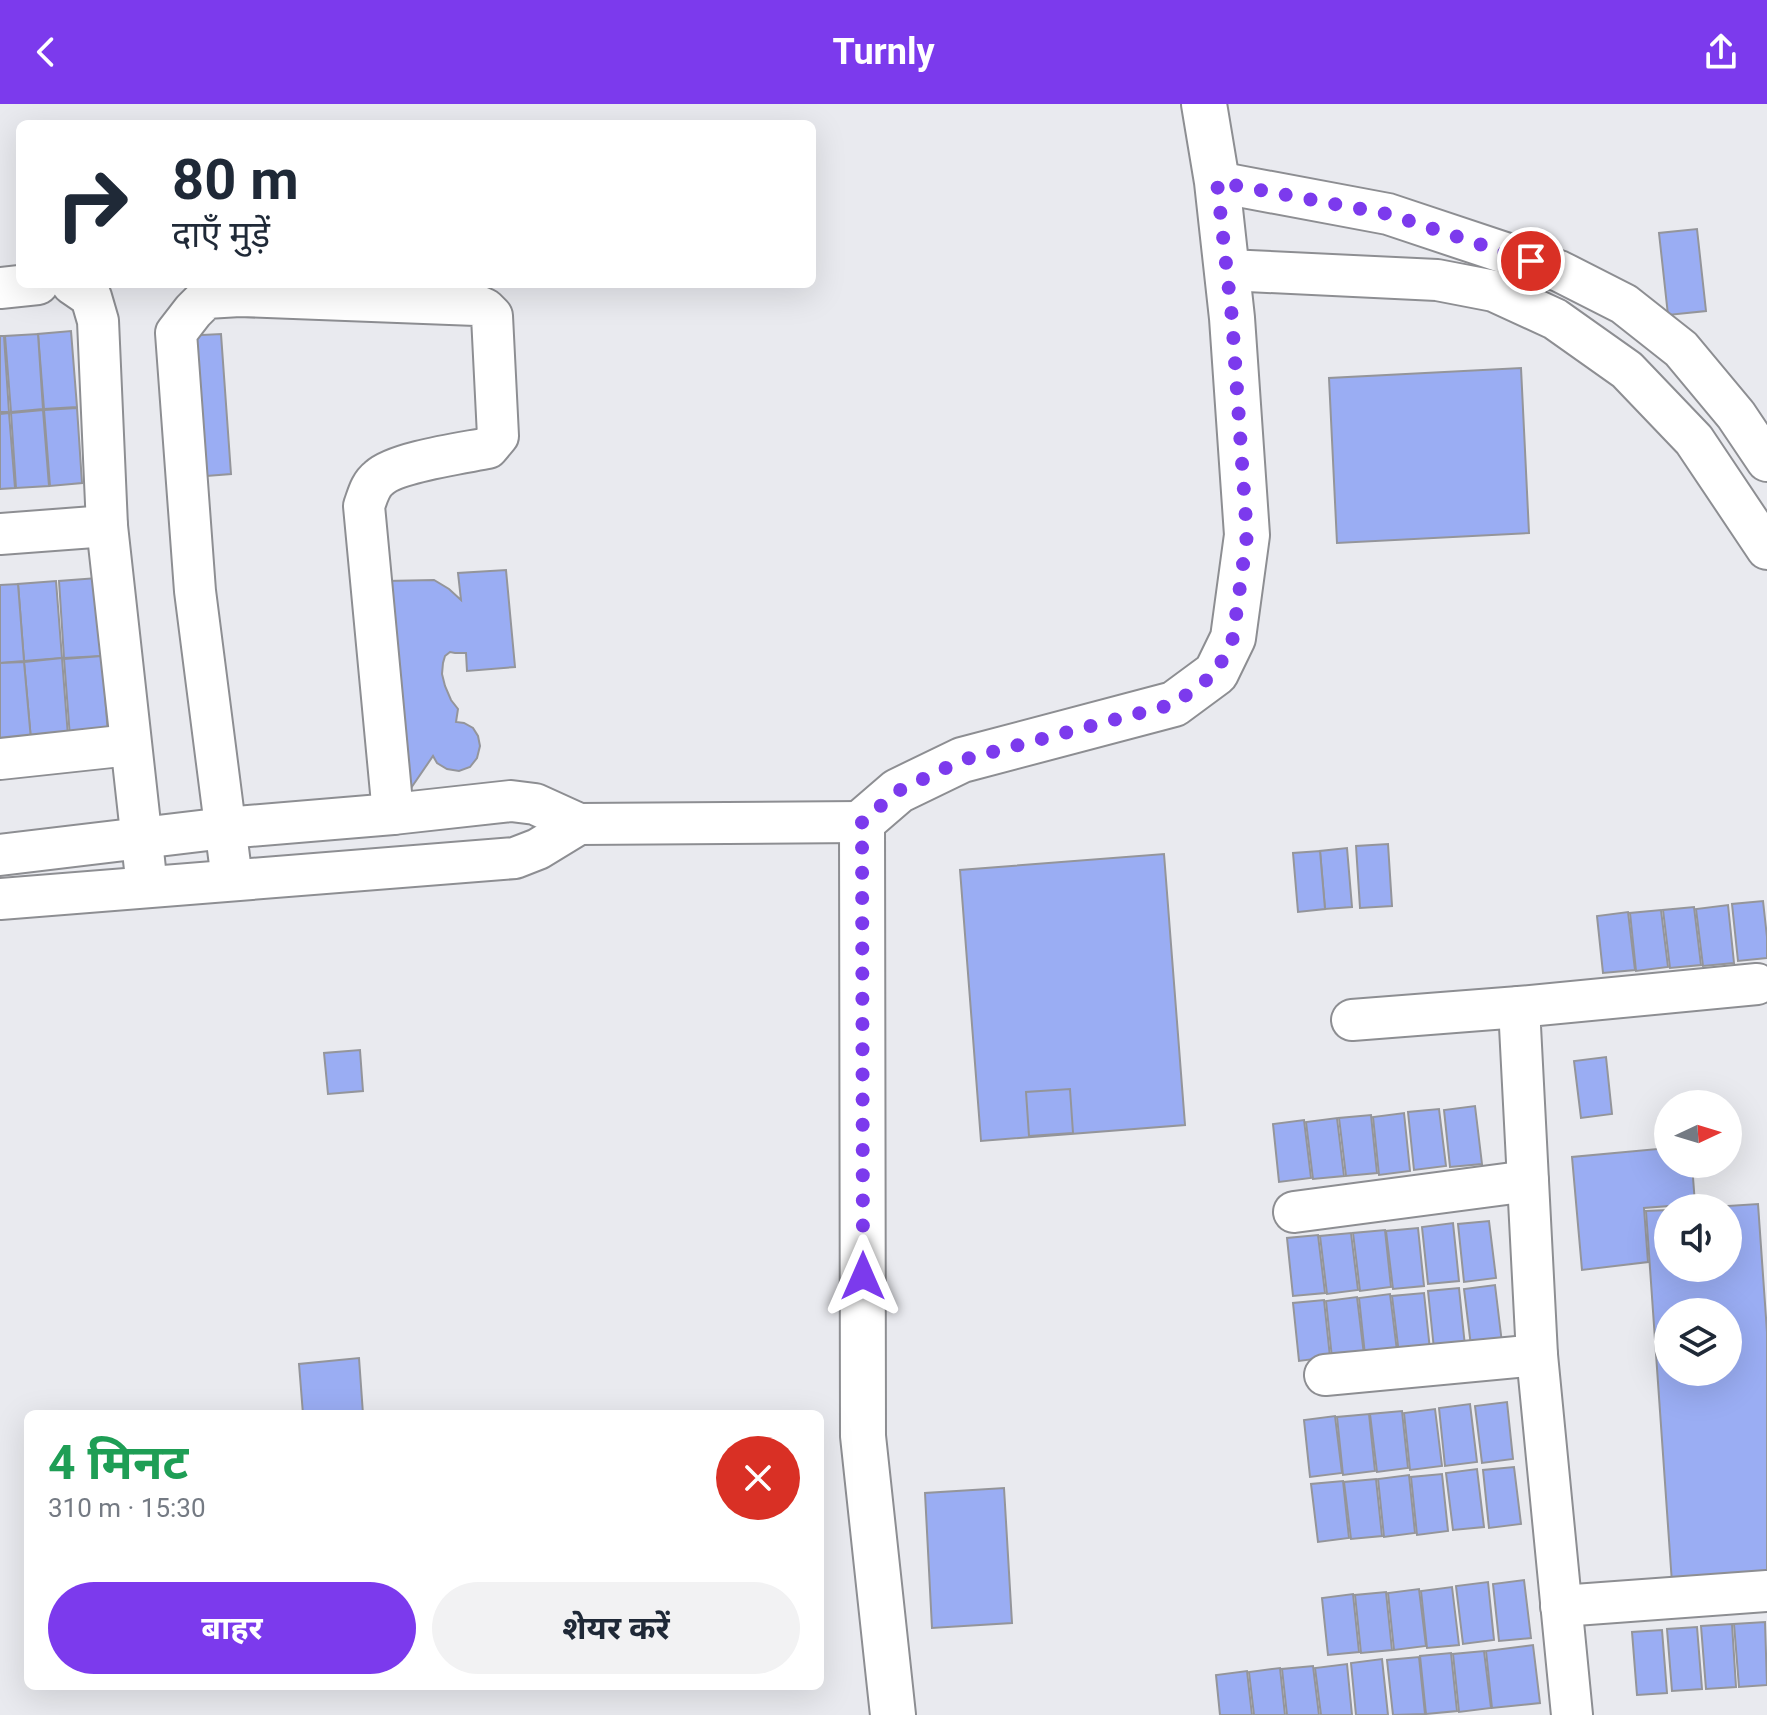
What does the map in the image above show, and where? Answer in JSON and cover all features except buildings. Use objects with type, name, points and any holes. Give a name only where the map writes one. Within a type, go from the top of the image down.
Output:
[{"type":"street","points":[[0,855],[225,828],[511,801],[535,804],[579,824],[862,822],[898,791],[962,760],[1174,704],[1216,673],[1233,638],[1247,535],[1232,318],[1217,182],[1204,104]]},
{"type":"street","points":[[1217,182],[1388,214],[1559,271],[1624,304],[1681,349],[1736,415],[1767,461]]},
{"type":"street","points":[[1227,270],[1437,280],[1494,291],[1555,319],[1627,370],[1694,440],[1767,549]]},
{"type":"street","points":[[78,288],[91,297],[98,321],[107,526],[147,887]]},
{"type":"street","points":[[232,880],[195,591],[176,333],[206,298],[240,296],[476,305],[492,316],[498,436],[488,448],[395,468],[369,489],[364,506],[393,814]]},
{"type":"street","points":[[1659,403],[1696,367]]},
{"type":"street","points":[[0,534],[107,526]]},
{"type":"street","points":[[0,759],[130,745]]},
{"type":"street","points":[[862,822],[863,1436],[893,1715]]},
{"type":"street","points":[[0,899],[515,858],[538,849],[579,824]]},
{"type":"street","points":[[1352,1020],[1757,984]]},
{"type":"street","points":[[1519,1007],[1537,1355],[1572,1715]]},
{"type":"street","points":[[1294,1212],[1528,1181]]},
{"type":"street","points":[[1325,1375],[1537,1355]]},
{"type":"street","points":[[1561,1606],[1767,1591]]},
{"type":"route","points":[[863,1276],[862,822],[898,791],[962,760],[1174,704],[1216,673],[1233,638],[1247,535],[1232,318],[1217,182],[1388,214],[1531,261]]}]
